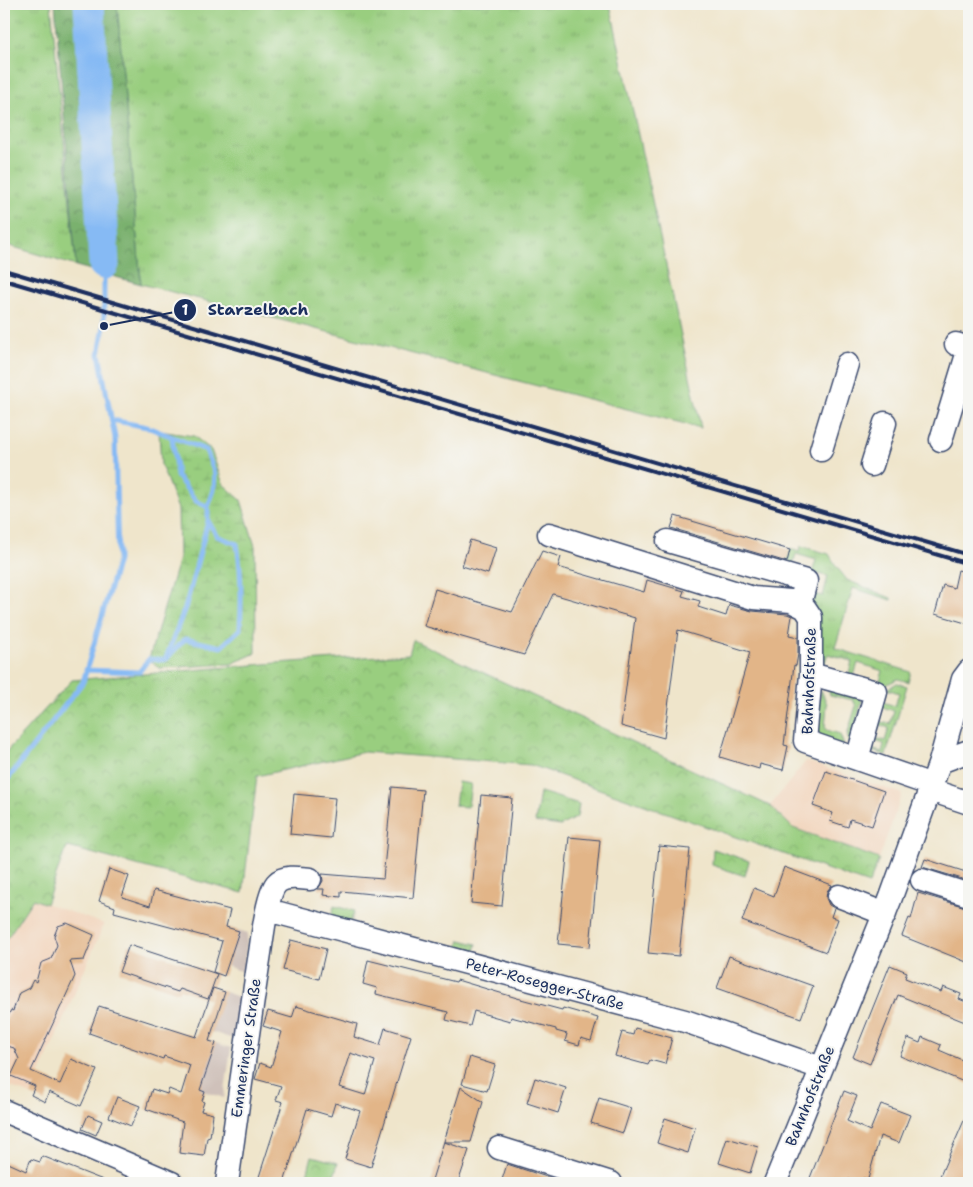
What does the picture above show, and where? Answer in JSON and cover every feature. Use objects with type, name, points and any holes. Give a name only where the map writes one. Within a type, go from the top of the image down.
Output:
[{"type":"street","points":[[941,440],[963,346]]},
{"type":"street","points":[[820,450],[846,364]]},
{"type":"street","points":[[872,465],[885,423]]},
{"type":"street","points":[[549,534],[753,598],[800,604],[806,581],[668,541]]},
{"type":"street","points":[[708,583],[716,556]]},
{"type":"street","name":"Bahnhofstraße","points":[[800,604],[806,608],[811,617],[812,674],[805,741],[931,788]]},
{"type":"street","name":"Bahnhofstraße","points":[[775,1183],[885,914],[940,762],[962,679],[969,671]]},
{"type":"street","points":[[812,674],[876,692],[857,759]]},
{"type":"street","points":[[940,762],[969,751]]},
{"type":"street","points":[[931,788],[969,802]]},
{"type":"street","name":"Emmeringer Straße","points":[[227,1183],[250,1069],[258,1015],[267,913],[273,888],[277,883],[292,877],[310,879]]},
{"type":"street","points":[[922,880],[969,895]]},
{"type":"street","points":[[839,896],[885,914]]},
{"type":"street","name":"Peter-Rosegger-Straße","points":[[267,913],[279,913],[685,1021],[821,1068]]},
{"type":"street","points":[[4,1111],[172,1183]]},
{"type":"street","points":[[500,1148],[611,1183]]},
{"type":"shaded area","points":[[806,761],[902,794],[879,859],[793,828],[770,806]]},
{"type":"shaded area","points":[[34,899],[104,924],[31,1095],[4,1084],[4,943]]},
{"type":"shaded area","points":[[226,927],[248,933],[243,972],[216,962]]},
{"type":"shaded area","points":[[213,988],[239,997],[233,1039],[200,1028]]},
{"type":"shaded area","points":[[204,1039],[231,1048],[224,1098],[188,1086]]},
{"type":"green space","points":[[4,4],[51,4],[76,266],[4,244]]},
{"type":"green space","points":[[55,4],[117,4],[141,284],[76,266]]},
{"type":"green space","points":[[117,4],[610,4],[701,428],[141,284]]},
{"type":"green space","points":[[159,431],[194,436],[211,450],[223,484],[241,500],[255,546],[256,653],[231,664],[159,668],[149,659],[179,558],[178,509],[161,465]]},
{"type":"green space","points":[[801,546],[829,554],[847,580],[891,598],[891,600],[853,588],[835,648],[911,672],[908,682],[898,679],[883,686],[879,684],[883,671],[858,663],[854,676],[849,674],[852,661],[828,654],[823,666],[819,661],[810,593],[823,596],[828,576],[812,573],[816,560],[796,554],[792,567],[786,565],[790,549],[800,552]]},
{"type":"green space","points":[[413,640],[770,806],[793,828],[879,859],[869,884],[531,765],[364,752],[257,776],[243,893],[68,847],[64,853],[46,904],[33,899],[4,943],[4,754],[72,680],[409,654]]},
{"type":"green space","points":[[897,683],[907,686],[886,755],[869,749],[882,752],[884,744],[872,740],[872,737],[885,741],[889,728],[877,724],[877,721],[890,724],[894,711],[882,707],[883,702],[895,706],[899,693],[887,689]]},
{"type":"green space","points":[[827,686],[860,698],[862,701],[850,744],[847,735],[856,706],[853,700],[830,695]]},
{"type":"green space","points":[[821,690],[827,704],[825,727],[827,730],[840,734],[844,746],[822,739],[817,733],[816,723]]},
{"type":"green space","points":[[458,782],[471,784],[468,807],[455,806]]},
{"type":"green space","points":[[540,793],[579,804],[577,817],[560,826],[535,822]]},
{"type":"green space","points":[[713,849],[749,861],[745,876],[712,865]]},
{"type":"green space","points":[[334,906],[354,911],[351,923],[331,918]]},
{"type":"green space","points":[[460,940],[477,944],[474,956],[457,952]]},
{"type":"green space","points":[[312,1156],[338,1163],[332,1183],[305,1183]]},
{"type":"building","points":[[675,516],[790,550],[787,562],[671,528]]},
{"type":"building","points":[[470,540],[496,548],[488,574],[462,566]]},
{"type":"building","points":[[542,551],[561,557],[558,567],[644,592],[647,580],[684,591],[682,596],[700,601],[698,607],[726,616],[729,605],[752,611],[792,616],[789,635],[798,637],[798,654],[796,666],[794,665],[784,745],[788,746],[783,770],[760,764],[759,769],[720,757],[750,652],[678,630],[664,738],[621,726],[635,618],[553,594],[524,655],[424,626],[435,589],[512,612]]},
{"type":"building","points":[[958,570],[969,573],[969,624],[935,614],[943,585],[954,588]]},
{"type":"building","points":[[826,771],[884,791],[872,826],[850,819],[848,827],[830,821],[833,813],[813,806]]},
{"type":"building","points":[[392,787],[423,790],[413,898],[341,891],[341,897],[323,895],[324,889],[318,889],[323,881],[322,874],[383,879]]},
{"type":"building","points":[[294,794],[335,798],[331,838],[290,834]]},
{"type":"building","points":[[481,795],[512,798],[502,906],[471,903]]},
{"type":"building","points":[[569,837],[600,840],[590,947],[558,944]]},
{"type":"building","points":[[659,846],[690,849],[679,956],[648,953]]},
{"type":"building","points":[[925,859],[969,873],[969,881],[922,867]]},
{"type":"building","points":[[784,867],[832,885],[827,891],[826,898],[829,905],[834,908],[831,917],[838,919],[826,952],[742,921],[754,888],[774,896]]},
{"type":"building","points":[[109,869],[129,876],[122,897],[150,906],[154,890],[230,910],[226,927],[239,931],[224,976],[213,972],[222,941],[114,912],[115,907],[99,901]]},
{"type":"building","points":[[918,893],[969,908],[969,963],[902,936],[909,918],[911,919]]},
{"type":"building","points":[[67,923],[94,935],[84,960],[70,961],[75,976],[31,1071],[60,1084],[71,1059],[97,1070],[81,1106],[49,1092],[45,1102],[31,1095],[35,1086],[11,1076],[19,1059],[14,1048],[4,1045],[4,1020],[6,1020],[11,1010],[13,1011],[19,993],[29,988],[33,980],[36,982],[41,963],[51,959],[57,945],[54,936],[58,926]]},
{"type":"building","points":[[291,940],[326,949],[319,979],[283,970]]},
{"type":"building","points":[[129,945],[217,974],[208,999],[180,989],[178,992],[119,972]]},
{"type":"building","points":[[729,956],[813,986],[801,1018],[717,988]]},
{"type":"building","points":[[368,960],[456,982],[457,980],[517,998],[598,1018],[591,1041],[581,1038],[579,1045],[565,1041],[567,1034],[556,1031],[556,1029],[511,1017],[510,1021],[474,1011],[470,1026],[446,1020],[448,1012],[376,994],[377,988],[363,984]]},
{"type":"building","points":[[890,965],[907,972],[905,978],[941,992],[943,987],[961,994],[959,999],[969,1003],[969,1011],[965,1022],[898,995],[870,1064],[853,1057]]},
{"type":"building","points":[[213,988],[225,992],[209,1041],[216,1043],[200,1090],[205,1092],[201,1111],[213,1114],[210,1137],[207,1138],[204,1156],[179,1153],[183,1122],[146,1109],[152,1089],[167,1094],[169,1089],[181,1094],[190,1065],[164,1056],[163,1059],[89,1033],[99,1006],[196,1037]]},
{"type":"building","points":[[296,1006],[357,1024],[354,1037],[380,1045],[385,1028],[411,1036],[371,1167],[345,1159],[360,1111],[335,1103],[331,1116],[307,1109],[284,1183],[257,1183],[283,1102],[276,1100],[281,1086],[255,1079],[260,1063],[271,1067],[282,1032],[263,1026],[268,1011],[292,1018]],"holes":[[[350,1053],[375,1061],[365,1095],[339,1087]]]},
{"type":"building","points":[[635,1028],[672,1038],[665,1064],[650,1060],[648,1065],[615,1056],[622,1032],[633,1035]]},
{"type":"building","points":[[922,1037],[941,1045],[939,1050],[969,1063],[969,1084],[900,1056],[908,1038],[920,1043]]},
{"type":"building","points":[[470,1057],[495,1065],[487,1091],[462,1084]]},
{"type":"building","points":[[535,1078],[566,1088],[558,1113],[527,1103]]},
{"type":"building","points":[[461,1087],[483,1102],[471,1142],[444,1142],[469,1150],[458,1183],[431,1183]]},
{"type":"building","points":[[844,1091],[857,1096],[847,1121],[870,1131],[881,1104],[910,1115],[899,1143],[880,1136],[868,1179],[863,1178],[861,1183],[849,1179],[847,1183],[808,1183]]},
{"type":"building","points":[[117,1097],[140,1106],[131,1126],[109,1117]]},
{"type":"building","points":[[599,1098],[631,1108],[623,1133],[591,1123]]},
{"type":"building","points":[[969,1109],[969,1183],[937,1183]]},
{"type":"building","points":[[88,1115],[102,1121],[96,1135],[82,1129]]},
{"type":"building","points":[[665,1118],[695,1128],[688,1153],[657,1143]]},
{"type":"building","points":[[727,1138],[758,1147],[750,1173],[719,1163]]},
{"type":"building","points":[[42,1156],[108,1183],[4,1183],[4,1161],[26,1171],[31,1159],[40,1162]]},
{"type":"building","points":[[507,1164],[562,1182],[562,1183],[501,1183]]},
{"type":"waterway","points":[[89,4],[104,264]]},
{"type":"waterway","points":[[4,784],[83,682],[118,560],[115,438],[99,354],[104,326],[104,264]]},
{"type":"waterway","points":[[86,670],[139,672],[149,659],[165,660],[185,639],[221,647],[240,629],[241,586],[237,544],[217,536],[208,521],[208,507],[214,490],[215,474],[206,450],[147,427],[112,420]]},
{"type":"waterway","points":[[172,437],[177,476],[196,501],[208,507]]},
{"type":"waterway","points":[[166,658],[186,605],[208,521]]},
{"type":"railway","points":[[4,270],[969,555]]},
{"type":"railway","points":[[4,280],[969,564]]},
{"type":"place","name":"Starzelbach","points":[[104,326]]}]
